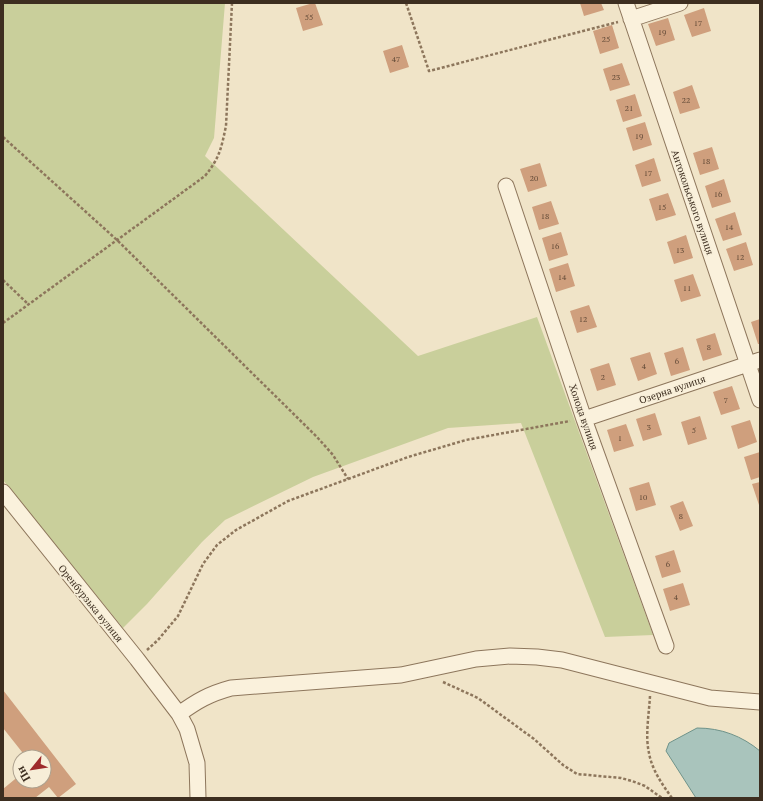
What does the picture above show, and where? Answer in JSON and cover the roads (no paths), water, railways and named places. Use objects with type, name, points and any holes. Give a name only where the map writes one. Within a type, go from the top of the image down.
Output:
[{"type":"street","name":"Антокольського вулиця","points":[[626,3],[754,362],[760,400]]},
{"type":"street","points":[[631,19],[680,3]]},
{"type":"street","name":"Холода вулиця","points":[[506,186],[584,419],[666,646]]},
{"type":"street","name":"Озерна вулиця","points":[[584,419],[754,362]]},
{"type":"street","name":"Оренбурзька вулиця","points":[[3,492],[137,659],[179,714],[187,729],[196,758],[198,798]]},
{"type":"street","points":[[179,714],[197,701],[215,692],[231,688],[401,675],[476,659],[510,656],[562,660],[710,698],[760,702]]},
{"type":"water","points":[[697,728],[723,731],[746,741],[760,751],[760,798],[696,798],[666,751],[669,743]]}]
